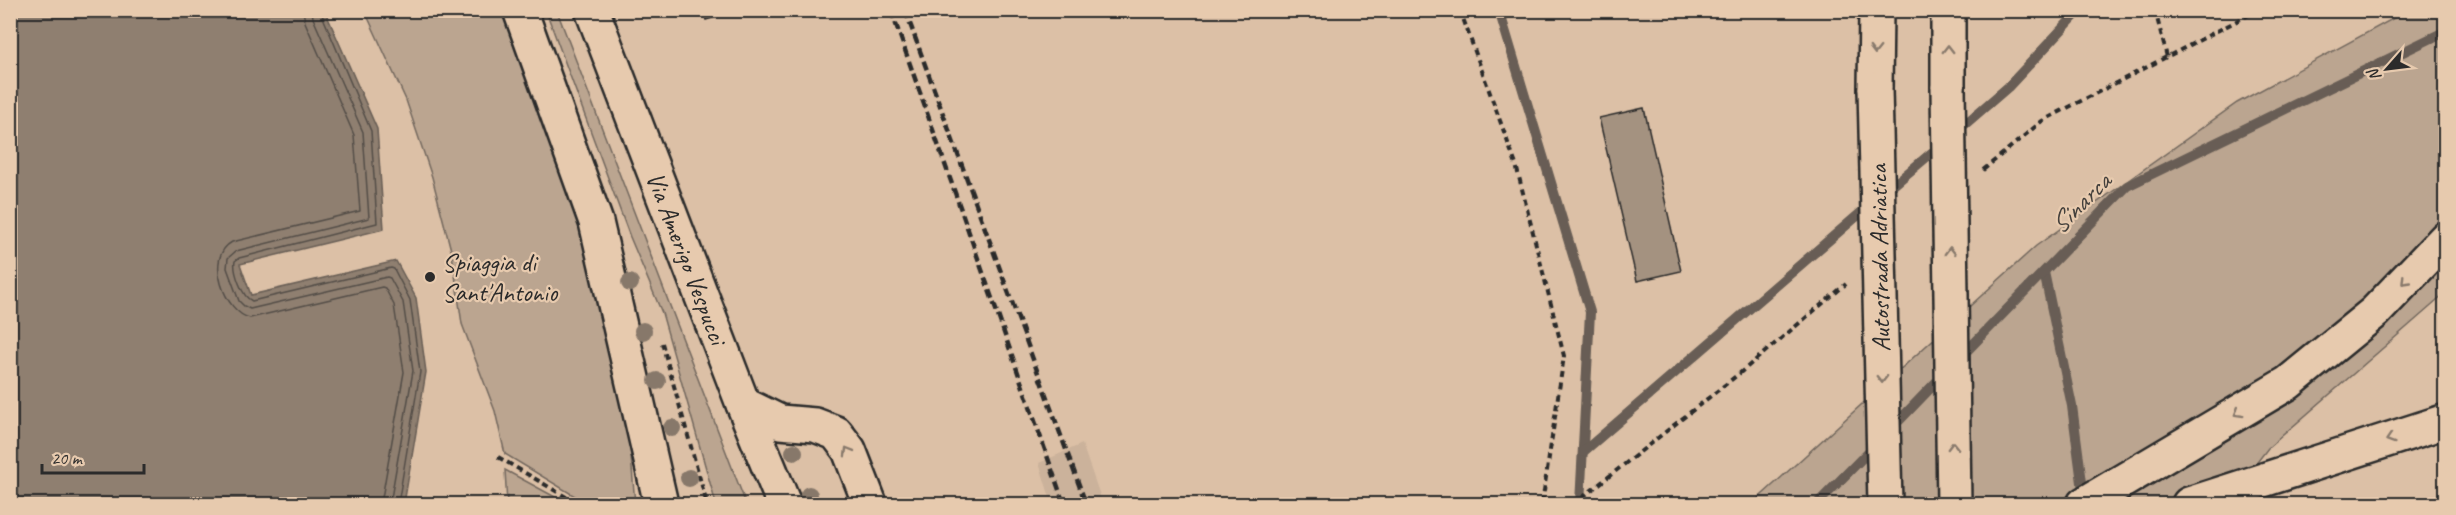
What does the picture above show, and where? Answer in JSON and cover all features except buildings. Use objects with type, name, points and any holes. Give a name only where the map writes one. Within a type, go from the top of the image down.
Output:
[{"type":"main road","points":[[520,10],[596,222],[661,504]]},
{"type":"main road","name":"Via Amerigo Vespucci","points":[[592,10],[743,404],[784,504]]},
{"type":"main road","name":"Autostrada Adriatica","points":[[1876,10],[1875,89],[1885,504]]},
{"type":"main road","points":[[1948,10],[1954,504]]},
{"type":"main road","points":[[2084,504],[2288,383],[2376,312],[2445,238]]},
{"type":"main road","points":[[743,404],[780,422],[815,424],[836,433],[849,450],[870,504]]},
{"type":"main road","points":[[2189,504],[2445,421]]},
{"type":"path","points":[[1460,10],[1516,165],[1564,356],[1542,504]]},
{"type":"path","points":[[2155,10],[2167,57]]},
{"type":"path","points":[[498,457],[578,504]]},
{"type":"shaded area","points":[[365,11],[511,11],[576,203],[629,433],[635,504],[588,504],[505,454],[495,411],[462,324],[452,254],[432,177],[406,100]]},
{"type":"shaded area","points":[[546,11],[557,11],[746,504],[716,504],[662,313],[630,237]]},
{"type":"shaded area","points":[[2407,11],[2445,11],[2445,294],[2268,448],[2225,504],[1752,504],[2036,246],[2237,103]]},
{"type":"shaded area","points":[[1082,444],[1103,504],[1052,504],[1039,463]]},
{"type":"shaded area","points":[[505,470],[568,504],[507,504]]},
{"type":"water","points":[[10,11],[325,11],[377,129],[384,229],[240,264],[251,295],[396,261],[416,298],[426,372],[404,504],[11,504]]},
{"type":"waterway","points":[[1499,10],[1590,312],[1580,504]]},
{"type":"waterway","points":[[1956,132],[2008,87],[2080,10]]},
{"type":"waterway","name":"Sinarca","points":[[1958,360],[2127,186],[2446,31]]},
{"type":"waterway","points":[[1883,194],[1942,144]]},
{"type":"waterway","points":[[1583,452],[1871,204]]},
{"type":"waterway","points":[[2044,272],[2072,406],[2084,498]]},
{"type":"waterway","name":"Sinarca","points":[[1891,429],[1945,373]]},
{"type":"waterway","name":"Sinarca","points":[[1817,504],[1876,444]]},
{"type":"railway","points":[[891,10],[1064,504]]},
{"type":"railway","points":[[905,10],[1086,504]]},
{"type":"place","name":"Spiaggia di Sant'Antonio","points":[[430,277]]}]
